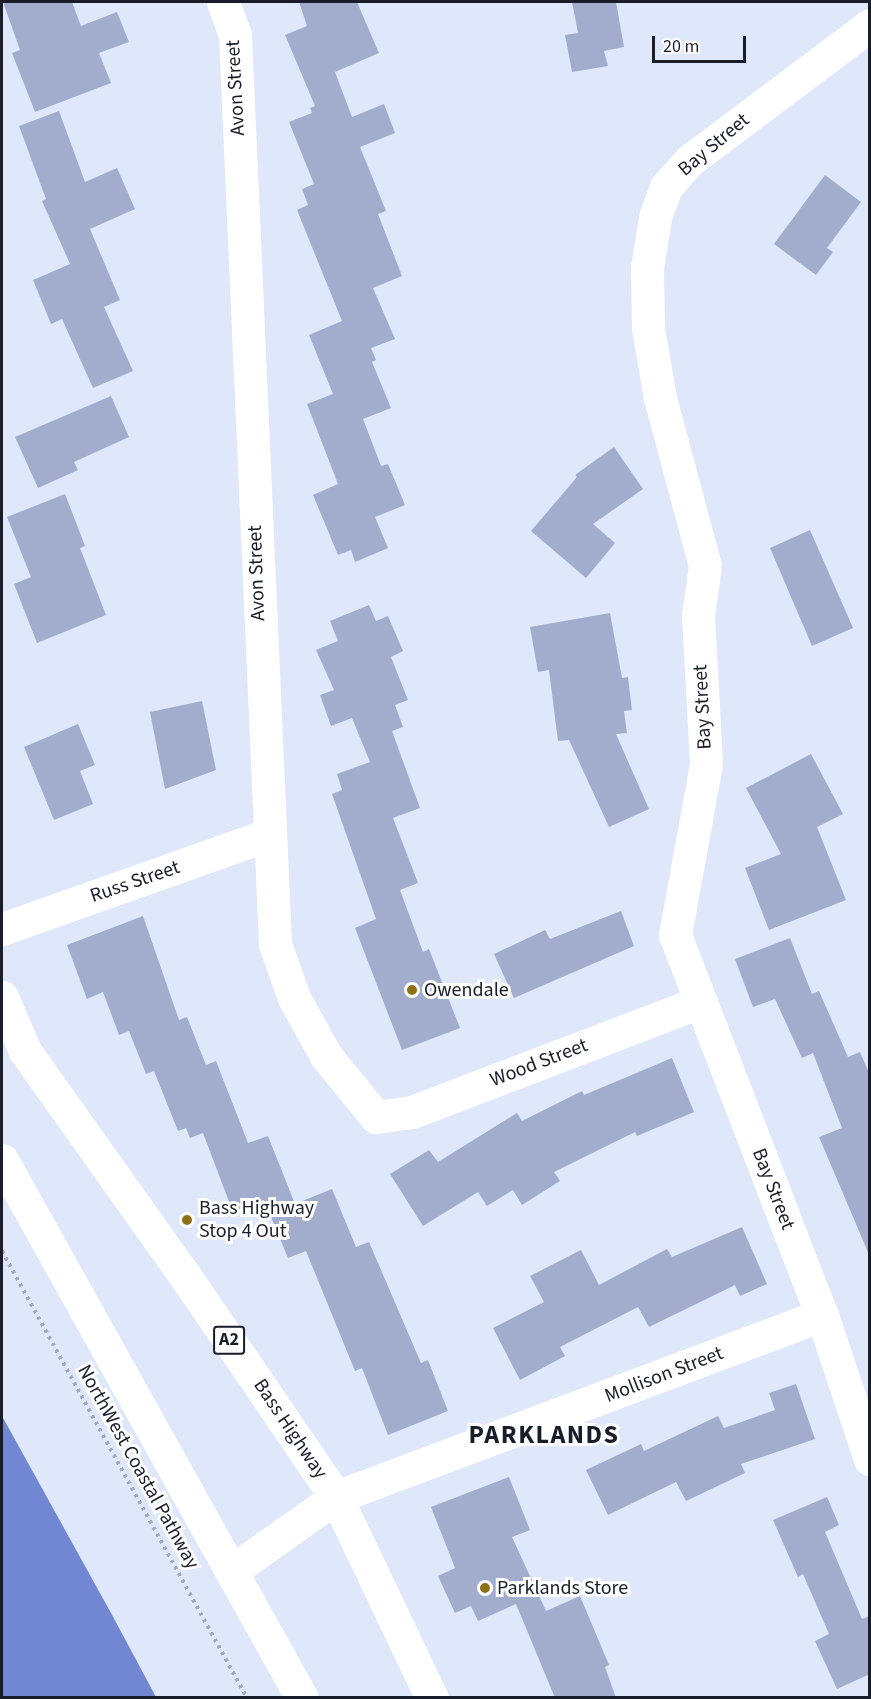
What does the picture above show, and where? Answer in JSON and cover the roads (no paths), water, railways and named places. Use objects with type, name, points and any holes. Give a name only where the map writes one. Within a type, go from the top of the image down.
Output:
[{"type":"main road","name":"Avon Street","points":[[223,2],[235,35],[268,836],[275,944],[294,998],[326,1056],[376,1117]]},
{"type":"main road","name":"Bay Street","points":[[870,25],[690,160],[666,187],[655,218],[647,268],[648,328],[660,398],[705,566],[698,615],[706,764],[675,935],[822,1315],[870,1459]]},
{"type":"main road","name":"Russ Street","points":[[2,929],[268,836]]},
{"type":"main road","name":"Bass Highway","points":[[2,997],[25,1051],[183,1273],[336,1497],[432,1698]]},
{"type":"main road","name":"Wood Street","points":[[376,1117],[412,1112],[700,1002]]},
{"type":"main road","points":[[2,1160],[233,1570],[302,1698]]},
{"type":"main road","name":"Mollison Street","points":[[233,1570],[336,1497],[822,1315]]},
{"type":"water","points":[[2,1416],[111,1613],[156,1697],[2,1697]]},
{"type":"place","name":"Owendale","points":[[412,990]]},
{"type":"place","name":"Bass Highway Stop 4 Out","points":[[187,1220]]},
{"type":"place","name":"Parklands Store","points":[[485,1588]]},
{"type":"district","name":"PARKLANDS","points":[[544,1435]]}]
